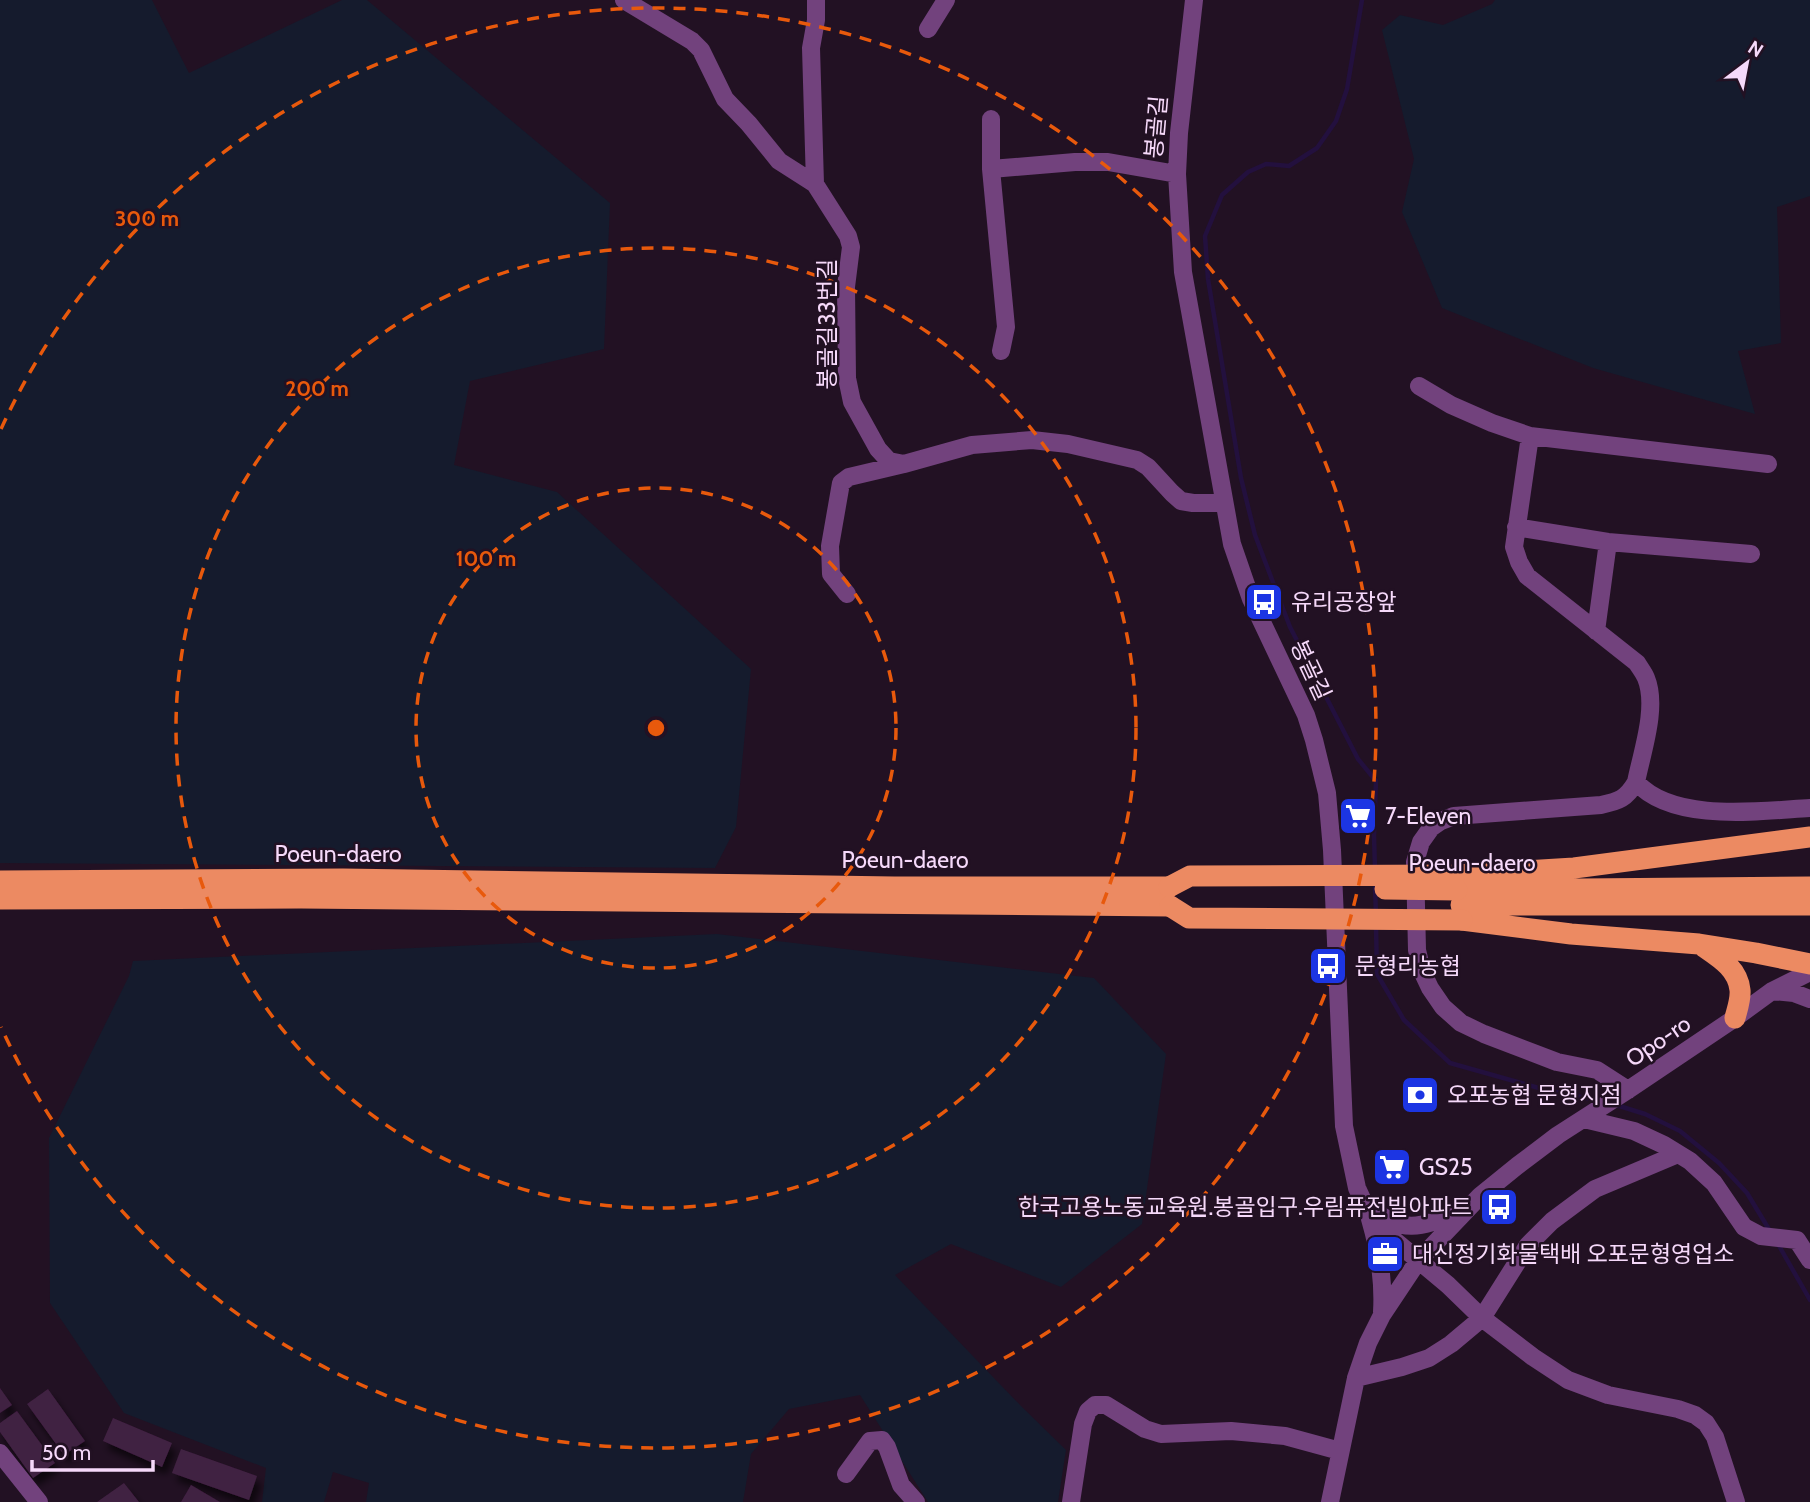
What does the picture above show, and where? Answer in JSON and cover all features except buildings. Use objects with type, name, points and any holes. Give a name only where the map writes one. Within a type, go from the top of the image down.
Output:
[{"type":"highway","points":[[1810,837],[1574,868],[1459,897],[1189,918],[1170,897],[1190,876],[1459,897],[1571,934],[1699,944],[1810,964]]},
{"type":"highway","name":"Poeun-daero","points":[[0,880],[343,879],[894,887],[1170,897]]},
{"type":"highway","name":"Poeun-daero","points":[[1459,897],[1810,887]]},
{"type":"highway","name":"Poeun-daero","points":[[0,899],[1170,897]]},
{"type":"highway","name":"Poeun-daero","points":[[1459,897],[1810,905]]},
{"type":"highway","points":[[1699,944],[1724,960],[1734,972],[1740,990],[1735,1018]]},
{"type":"street","name":"봉골길33번길","points":[[624,0],[692,41],[701,50],[725,99],[779,161],[815,184],[848,236],[851,247],[846,287],[847,378],[852,402],[878,449],[889,460],[904,464]]},
{"type":"street","points":[[815,184],[811,48],[816,0]]},
{"type":"street","points":[[928,29],[946,0]]},
{"type":"street","name":"봉골길","points":[[1194,0],[1177,174],[1183,272],[1232,544],[1251,599],[1306,715],[1327,793],[1344,1126],[1352,1169],[1365,1205],[1382,1230],[1482,1318],[1533,1357],[1569,1380],[1608,1395],[1678,1409],[1695,1415],[1706,1423],[1715,1437],[1735,1502]]},
{"type":"street","points":[[991,119],[991,169],[1006,327],[1002,351]]},
{"type":"street","points":[[991,169],[1108,162],[1177,174]]},
{"type":"street","points":[[1419,386],[1451,405],[1530,436],[1769,464]]},
{"type":"street","points":[[1530,436],[1514,547],[1527,576],[1637,663],[1646,678],[1650,715],[1636,782],[1629,795],[1601,805],[1454,816],[1431,828],[1421,842],[1415,862],[1417,950],[1430,988],[1443,1007],[1461,1023],[1557,1062],[1597,1070],[1624,1093]]},
{"type":"street","points":[[847,594],[831,574],[830,546],[841,483],[849,477],[972,445],[1044,441],[1138,460],[1149,467],[1181,500],[1193,503],[1224,503]]},
{"type":"street","points":[[1516,527],[1608,542],[1751,554]]},
{"type":"street","points":[[1596,631],[1608,542]]},
{"type":"street","points":[[1636,782],[1645,792],[1661,801],[1688,808],[1717,812],[1810,808]]},
{"type":"street","name":"Opo-ro","points":[[1330,1502],[1356,1378],[1368,1343],[1382,1315],[1418,1261],[1465,1211],[1558,1135],[1735,1018],[1772,990],[1810,972]]},
{"type":"street","points":[[1772,990],[1794,993],[1810,999]]},
{"type":"street","points":[[1591,1114],[1664,1145],[1690,1161],[1714,1183],[1744,1227],[1761,1236],[1797,1240],[1810,1260]]},
{"type":"street","points":[[1356,1378],[1429,1358],[1451,1344],[1482,1318],[1528,1245],[1552,1221],[1595,1189],[1678,1154]]},
{"type":"street","points":[[1365,1205],[1401,1225],[1414,1227],[1428,1225],[1465,1211]]},
{"type":"street","points":[[1365,1205],[1380,1259],[1382,1315]]},
{"type":"street","points":[[1072,1502],[1083,1424],[1088,1411],[1095,1405],[1106,1405],[1144,1429],[1161,1434],[1231,1431],[1285,1436],[1340,1451]]},
{"type":"street","points":[[846,1474],[870,1441],[881,1440],[887,1447],[901,1485],[916,1502]]},
{"type":"street","points":[[0,1453],[39,1502]]},
{"type":"shaded area","points":[[0,0],[152,0],[189,73],[342,0],[367,0],[610,203],[604,349],[470,381],[454,465],[557,492],[751,669],[736,827],[715,868],[0,863]]},
{"type":"shaded area","points":[[1495,0],[1810,0],[1810,196],[1777,207],[1781,343],[1738,351],[1755,414],[1593,368],[1442,308],[1402,212],[1414,159],[1382,30],[1400,15],[1443,25],[1492,4]]},
{"type":"shaded area","points":[[717,934],[1094,978],[1166,1054],[1142,1224],[1061,1287],[951,1244],[895,1275],[1066,1450],[1058,1502],[928,1502],[860,1395],[789,1409],[751,1454],[743,1502],[366,1502],[369,1483],[333,1472],[324,1502],[262,1502],[266,1468],[124,1413],[50,1303],[49,1138],[129,976],[133,961]]},
{"type":"waterway","points":[[1362,0],[1347,89],[1336,121],[1317,148],[1289,166],[1266,164],[1248,172],[1222,195],[1205,236],[1208,279],[1241,478],[1255,535],[1290,627],[1358,759],[1376,781],[1375,869]]},
{"type":"waterway","points":[[1375,888],[1376,914]]},
{"type":"waterway","points":[[1376,926],[1377,974],[1404,1020],[1450,1063],[1546,1090],[1601,1101]]},
{"type":"waterway","points":[[1616,1105],[1645,1114],[1680,1131],[1719,1163],[1747,1193],[1770,1231]]},
{"type":"waterway","points":[[1778,1244],[1810,1300]]},
{"type":"place","name":"유리공장앞","points":[[1264,602]]},
{"type":"place","name":"7-Eleven","points":[[1358,816]]},
{"type":"place","name":"문형리농협","points":[[1328,966]]},
{"type":"place","name":"오포농협 문형지점","points":[[1420,1095]]},
{"type":"place","name":"GS25","points":[[1392,1167]]},
{"type":"place","name":"한국고용노동교육원.봉골입구.우림퓨전빌아파트","points":[[1499,1207]]},
{"type":"place","name":"대신정기화물택배 오포문형영업소","points":[[1385,1254]]}]
